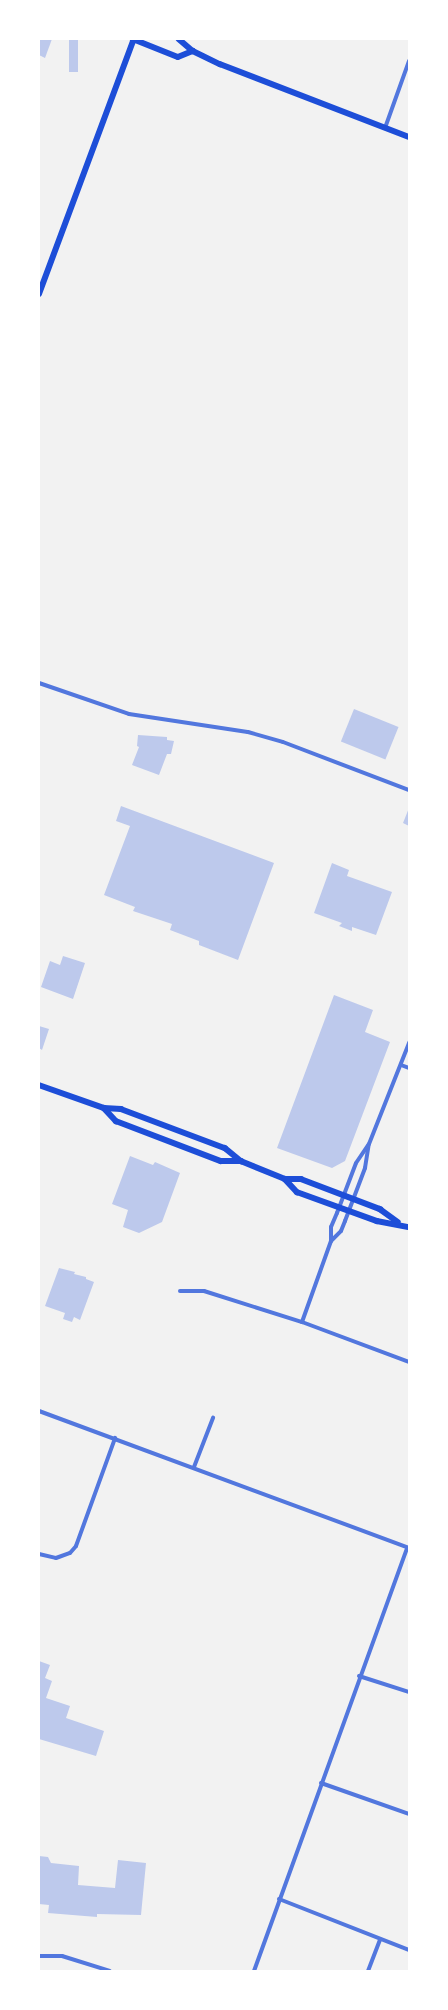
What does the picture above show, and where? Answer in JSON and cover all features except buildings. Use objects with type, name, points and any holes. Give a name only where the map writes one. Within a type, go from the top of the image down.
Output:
[{"type":"main road","points":[[39,294],[134,39],[178,57],[193,51]]},
{"type":"main road","points":[[179,39],[193,51],[409,137]]},
{"type":"main road","points":[[39,1085],[104,1108],[121,1109],[184,1132],[225,1148],[241,1160],[285,1179],[301,1179],[377,1221],[400,1223],[409,1226]]},
{"type":"main road","points":[[104,1108],[116,1121],[221,1161],[241,1160]]},
{"type":"main road","points":[[285,1179],[297,1192],[341,1201],[351,1205],[380,1209],[400,1223]]},
{"type":"street","points":[[385,128],[409,61]]},
{"type":"street","points":[[39,683],[129,714],[248,732],[283,742],[409,790]]},
{"type":"street","points":[[331,1241],[341,1231],[365,1168],[369,1144],[409,1043]]},
{"type":"street","points":[[401,1064],[409,1068]]},
{"type":"street","points":[[302,1322],[331,1241],[331,1227],[356,1163],[369,1144]]},
{"type":"street","points":[[180,1291],[204,1292],[302,1322],[409,1362]]},
{"type":"street","points":[[39,1411],[408,1548],[359,1676],[254,1971]]},
{"type":"street","points":[[194,1467],[213,1418]]},
{"type":"street","points":[[39,1554],[56,1558],[70,1553],[76,1546],[115,1438]]},
{"type":"street","points":[[359,1676],[409,1692]]},
{"type":"street","points":[[321,1783],[409,1814]]},
{"type":"street","points":[[279,1899],[409,1950]]},
{"type":"street","points":[[368,1971],[380,1939]]},
{"type":"street","points":[[39,1956],[62,1956],[110,1971]]}]
